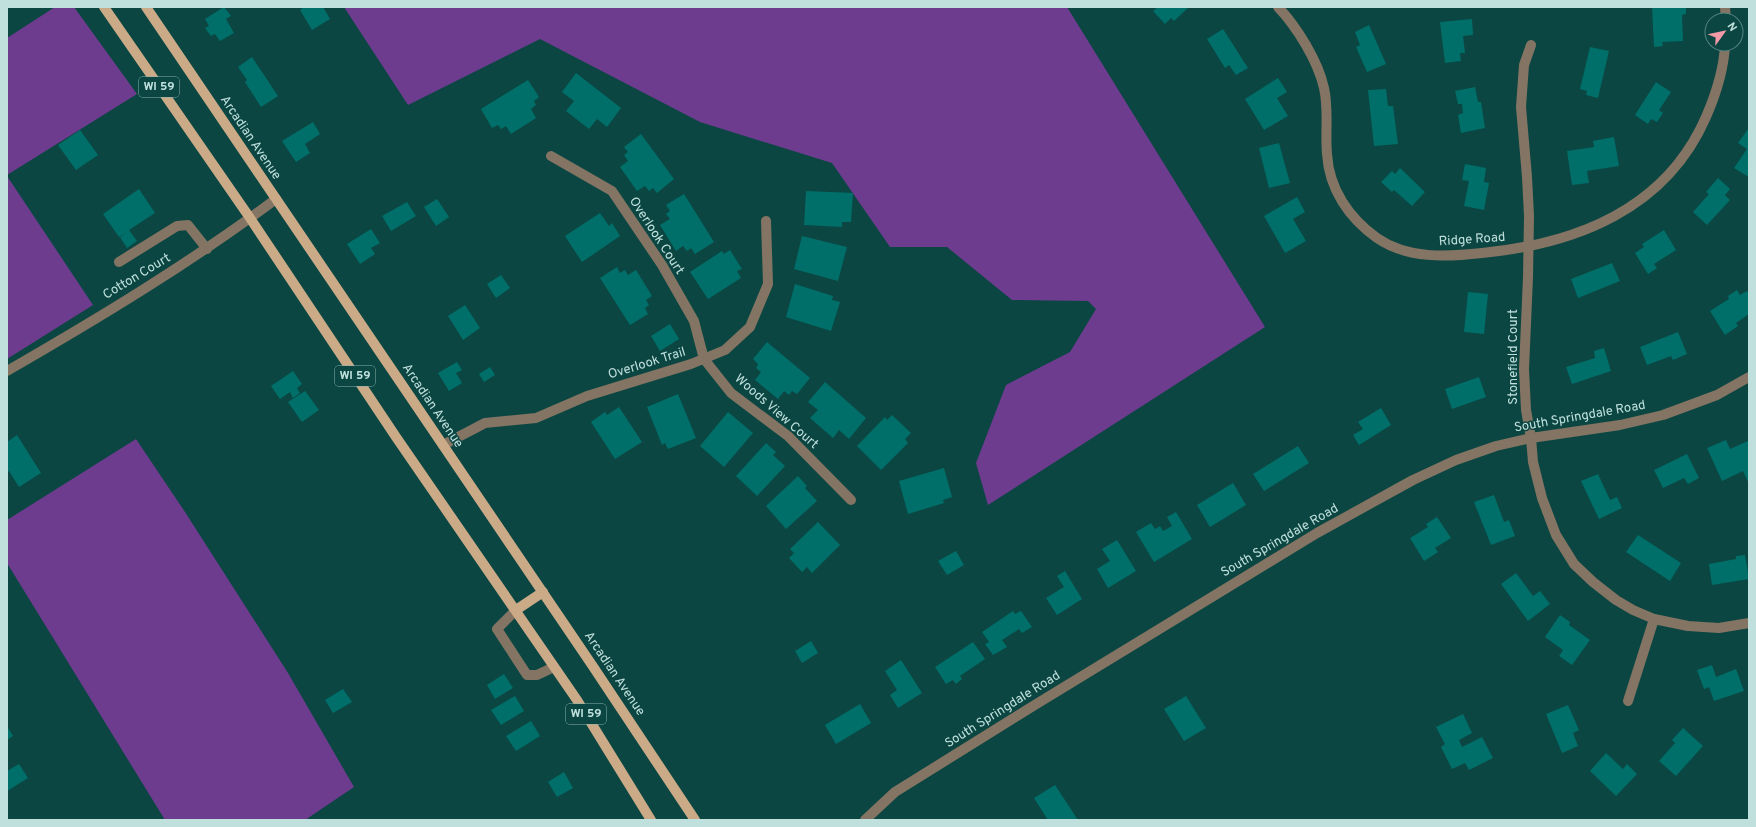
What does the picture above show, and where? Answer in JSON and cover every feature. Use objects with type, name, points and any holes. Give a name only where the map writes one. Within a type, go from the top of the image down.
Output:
[{"type":"main road","name":"WI 59","points":[[104,7],[250,218],[401,443],[577,700],[651,820]]},
{"type":"main road","name":"Arcadian Avenue","points":[[146,7],[543,592],[695,820]]},
{"type":"main road","points":[[516,610],[543,592]]},
{"type":"street","name":"Ridge Road","points":[[1278,7],[1297,31],[1317,68],[1324,87],[1327,105],[1327,154],[1330,173],[1336,191],[1345,206],[1357,222],[1386,244],[1414,253],[1433,256],[1502,252],[1581,233],[1618,216],[1647,196],[1667,177],[1689,149],[1703,123],[1717,89],[1724,52]]},
{"type":"street","name":"Stonefield Court","points":[[1531,45],[1524,65],[1520,107],[1527,177],[1529,246],[1524,369],[1526,410],[1531,438],[1533,462],[1542,498],[1556,535],[1574,564],[1593,582],[1616,600],[1633,610],[1654,619],[1688,626],[1719,628],[1749,623]]},
{"type":"street","name":"Overlook Court","points":[[551,156],[612,191],[662,265],[694,321],[704,359]]},
{"type":"street","name":"Cotton Court","points":[[7,371],[207,249],[276,199]]},
{"type":"street","name":"Overlook Trail","points":[[442,445],[485,423],[536,418],[587,396],[691,364],[725,350],[750,327],[768,284],[766,221]]},
{"type":"street","points":[[119,262],[177,226],[188,226],[207,249]]},
{"type":"street","name":"Woods View Court","points":[[704,359],[731,393],[788,436],[851,500]]},
{"type":"street","name":"South Springdale Road","points":[[865,820],[895,792],[1234,582],[1317,533],[1413,480],[1456,460],[1496,446],[1531,438],[1620,424],[1664,414],[1717,395],[1749,377]]},
{"type":"street","points":[[516,610],[497,629],[527,675],[537,675],[554,667]]},
{"type":"street","points":[[1628,701],[1654,619]]},
{"type":"shaded area","points":[[55,7],[74,7],[137,94],[7,175],[7,38]]},
{"type":"shaded area","points":[[344,7],[1067,7],[1265,327],[988,505],[976,463],[1006,385],[1070,352],[1096,309],[1088,301],[1012,300],[947,247],[890,247],[832,163],[700,122],[540,39],[408,105]]},
{"type":"shaded area","points":[[7,176],[93,305],[7,359]]},
{"type":"shaded area","points":[[136,439],[185,512],[288,673],[354,787],[305,820],[165,820],[7,563],[7,520]]},
{"type":"building","points":[[224,7],[231,16],[226,19],[234,33],[220,41],[215,34],[211,36],[205,28],[209,26],[205,19]]},
{"type":"building","points":[[304,7],[323,7],[330,19],[312,30],[300,10]]},
{"type":"building","points":[[1158,7],[1189,7],[1174,21],[1171,18],[1165,24],[1153,11]]},
{"type":"building","points":[[1652,7],[1686,7],[1686,14],[1682,15],[1683,41],[1662,42],[1663,46],[1654,47]]},
{"type":"building","points":[[1472,19],[1473,35],[1463,36],[1465,53],[1460,53],[1461,61],[1445,63],[1440,22]]},
{"type":"building","points":[[1369,25],[1386,64],[1367,72],[1356,47],[1360,45],[1355,32]]},
{"type":"building","points":[[1223,29],[1248,68],[1236,75],[1229,65],[1225,68],[1207,39]]},
{"type":"building","points":[[1590,47],[1609,51],[1598,98],[1586,95],[1587,91],[1580,89]]},
{"type":"building","points":[[252,57],[278,96],[261,107],[245,82],[247,80],[238,67]]},
{"type":"building","points":[[576,73],[621,108],[607,127],[597,119],[589,129],[566,111],[574,101],[562,92]]},
{"type":"building","points":[[1278,78],[1287,92],[1277,98],[1288,116],[1264,130],[1245,99]]},
{"type":"building","points":[[528,80],[539,97],[534,101],[536,105],[531,109],[536,118],[511,134],[506,126],[501,129],[498,125],[492,128],[481,109]]},
{"type":"building","points":[[1656,82],[1671,92],[1659,110],[1663,113],[1657,122],[1651,119],[1648,124],[1635,115]]},
{"type":"building","points":[[1475,87],[1478,102],[1481,102],[1485,128],[1461,133],[1458,115],[1463,113],[1462,104],[1458,104],[1455,91]]},
{"type":"building","points":[[1386,89],[1388,106],[1393,106],[1398,144],[1374,146],[1368,90]]},
{"type":"building","points":[[313,122],[320,134],[305,144],[310,153],[296,162],[282,141]]},
{"type":"building","points":[[1748,129],[1749,177],[1734,168],[1747,149],[1738,143]]},
{"type":"building","points":[[80,130],[98,155],[76,170],[58,145]]},
{"type":"building","points":[[641,134],[674,179],[657,193],[653,188],[649,191],[645,186],[637,191],[620,167],[628,161],[624,155],[628,152],[624,147]]},
{"type":"building","points":[[1614,137],[1619,166],[1587,171],[1589,183],[1572,185],[1567,151],[1594,147],[1593,141]]},
{"type":"building","points":[[1279,143],[1290,183],[1269,188],[1259,148]]},
{"type":"building","points":[[1465,164],[1486,168],[1484,182],[1489,183],[1484,210],[1464,206],[1469,181],[1462,180]]},
{"type":"building","points":[[1400,168],[1425,192],[1412,206],[1394,190],[1392,192],[1381,182],[1392,171],[1395,174]]},
{"type":"building","points":[[1718,178],[1730,189],[1725,195],[1730,200],[1707,225],[1693,212],[1709,194],[1706,192]]},
{"type":"building","points":[[139,189],[155,213],[129,230],[137,241],[127,248],[120,237],[127,232],[119,237],[103,214]]},
{"type":"building","points":[[806,191],[853,193],[851,222],[842,222],[842,227],[804,225]]},
{"type":"building","points":[[684,194],[714,242],[695,254],[691,248],[687,251],[683,246],[676,251],[660,225],[670,219],[666,214],[670,211],[666,205]]},
{"type":"building","points":[[1297,197],[1305,212],[1293,219],[1306,241],[1285,253],[1264,216]]},
{"type":"building","points":[[437,199],[449,217],[436,226],[424,207]]},
{"type":"building","points":[[407,202],[416,216],[391,231],[382,216]]},
{"type":"building","points":[[600,213],[609,226],[612,223],[620,236],[582,262],[565,236]]},
{"type":"building","points":[[371,229],[380,243],[371,248],[375,254],[360,264],[347,244]]},
{"type":"building","points":[[1664,230],[1676,250],[1654,264],[1657,268],[1648,274],[1635,253],[1644,247],[1642,244]]},
{"type":"building","points":[[802,236],[847,247],[838,281],[794,269]]},
{"type":"building","points":[[730,250],[742,269],[737,271],[741,278],[708,299],[690,272],[722,251],[724,254]]},
{"type":"building","points":[[1612,263],[1620,281],[1578,298],[1571,279]]},
{"type":"building","points":[[617,267],[620,273],[625,270],[628,275],[636,270],[652,296],[646,300],[649,305],[645,308],[648,314],[630,325],[600,278]]},
{"type":"building","points":[[501,275],[510,288],[496,298],[487,284]]},
{"type":"building","points":[[795,284],[833,296],[832,300],[840,302],[831,331],[786,317]]},
{"type":"building","points":[[1737,290],[1740,295],[1747,291],[1749,294],[1749,314],[1736,323],[1738,326],[1725,335],[1710,311],[1729,299],[1728,296]]},
{"type":"building","points":[[1468,292],[1488,294],[1484,334],[1464,332]]},
{"type":"building","points":[[465,305],[480,328],[463,340],[448,316]]},
{"type":"building","points":[[670,324],[679,339],[660,351],[651,336]]},
{"type":"building","points":[[1678,332],[1687,354],[1673,360],[1671,356],[1647,365],[1640,347]]},
{"type":"building","points":[[767,342],[810,378],[797,394],[792,391],[789,395],[784,391],[778,399],[755,380],[761,372],[756,368],[758,364],[753,359]]},
{"type":"building","points":[[1604,348],[1611,371],[1572,384],[1566,367],[1595,358],[1594,351]]},
{"type":"building","points":[[457,362],[462,370],[456,373],[462,383],[449,391],[438,373]]},
{"type":"building","points":[[490,367],[495,375],[484,382],[479,374]]},
{"type":"building","points":[[293,371],[302,384],[297,388],[300,393],[293,398],[290,392],[280,399],[271,386]]},
{"type":"building","points":[[1479,377],[1486,397],[1452,409],[1445,389]]},
{"type":"building","points":[[825,382],[866,418],[849,439],[839,430],[833,438],[810,418],[818,410],[808,402]]},
{"type":"building","points":[[305,391],[319,410],[302,422],[288,402]]},
{"type":"building","points":[[678,394],[696,438],[668,449],[665,443],[662,445],[647,407]]},
{"type":"building","points":[[619,407],[642,442],[615,459],[591,422],[605,412],[607,415]]},
{"type":"building","points":[[1381,408],[1391,425],[1359,445],[1353,435],[1363,429],[1358,422]]},
{"type":"building","points":[[728,412],[753,433],[724,467],[700,446]]},
{"type":"building","points":[[892,415],[911,433],[905,439],[908,443],[881,470],[857,446],[885,417],[887,420]]},
{"type":"building","points":[[17,435],[41,473],[19,487],[9,471],[7,473],[7,442]]},
{"type":"building","points":[[1726,440],[1730,449],[1748,441],[1749,484],[1743,471],[1722,481],[1707,448]]},
{"type":"building","points":[[766,443],[776,452],[773,455],[785,466],[757,496],[736,476]]},
{"type":"building","points":[[1298,446],[1309,463],[1264,491],[1253,474]]},
{"type":"building","points":[[1687,454],[1699,478],[1688,484],[1684,478],[1663,488],[1654,470]]},
{"type":"building","points":[[944,468],[952,497],[943,500],[944,503],[908,514],[899,481]]},
{"type":"building","points":[[1598,474],[1610,500],[1617,497],[1622,508],[1599,519],[1581,481]]},
{"type":"building","points":[[798,476],[807,486],[805,488],[817,501],[786,529],[766,506]]},
{"type":"building","points":[[1233,483],[1246,505],[1210,527],[1197,505]]},
{"type":"building","points":[[1494,495],[1504,522],[1509,520],[1515,536],[1491,545],[1474,502]]},
{"type":"building","points":[[1176,512],[1192,539],[1154,562],[1136,532],[1151,523],[1155,529],[1160,526],[1163,531],[1172,526],[1167,517]]},
{"type":"building","points":[[1437,517],[1451,538],[1435,548],[1438,552],[1424,561],[1410,538],[1428,527],[1426,524]]},
{"type":"building","points":[[818,522],[840,545],[812,573],[807,567],[802,572],[789,558],[794,553],[790,549]]},
{"type":"building","points":[[1638,535],[1681,563],[1670,581],[1626,552]]},
{"type":"building","points":[[1117,540],[1136,571],[1108,588],[1097,569],[1110,561],[1102,549]]},
{"type":"building","points":[[956,551],[964,565],[947,575],[938,561]]},
{"type":"building","points":[[1745,555],[1749,579],[1712,585],[1709,564],[1736,559],[1736,556]]},
{"type":"building","points":[[1065,571],[1082,599],[1057,615],[1046,598],[1064,587],[1057,576]]},
{"type":"building","points":[[1516,573],[1533,596],[1540,591],[1550,604],[1528,621],[1501,584]]},
{"type":"building","points":[[1013,611],[1015,614],[1021,611],[1032,627],[1022,633],[1019,629],[1002,640],[1007,647],[993,655],[985,644],[989,642],[982,632]]},
{"type":"building","points":[[1560,615],[1570,622],[1569,625],[1590,640],[1572,665],[1559,656],[1563,650],[1545,637]]},
{"type":"building","points":[[811,641],[818,653],[802,663],[795,651]]},
{"type":"building","points":[[973,642],[985,659],[960,676],[962,679],[956,684],[953,680],[946,684],[935,667]]},
{"type":"building","points":[[901,660],[922,693],[898,708],[890,695],[897,690],[885,671]]},
{"type":"building","points":[[1712,665],[1716,677],[1736,669],[1744,691],[1714,701],[1709,687],[1704,689],[1697,670]]},
{"type":"building","points":[[504,674],[513,688],[495,699],[487,685]]},
{"type":"building","points":[[343,689],[352,702],[333,713],[325,700]]},
{"type":"building","points":[[515,696],[524,711],[501,725],[491,710]]},
{"type":"building","points":[[1186,696],[1206,728],[1184,741],[1164,709]]},
{"type":"building","points":[[860,704],[871,723],[836,744],[825,725]]},
{"type":"building","points":[[1568,705],[1579,730],[1573,733],[1578,746],[1562,753],[1546,714]]},
{"type":"building","points":[[1463,714],[1472,733],[1459,740],[1462,747],[1482,737],[1493,758],[1469,770],[1465,763],[1452,769],[1441,747],[1445,744],[1436,727]]},
{"type":"building","points":[[531,721],[540,736],[516,751],[506,736]]},
{"type":"building","points":[[7,726],[13,736],[7,740]]},
{"type":"building","points":[[1683,728],[1703,746],[1676,776],[1659,761],[1675,743],[1672,740]]},
{"type":"building","points":[[1606,753],[1623,769],[1627,764],[1637,774],[1616,796],[1590,771]]},
{"type":"building","points":[[19,764],[28,778],[7,791],[7,771]]},
{"type":"building","points":[[564,772],[573,788],[557,797],[548,782]]},
{"type":"building","points":[[1055,785],[1078,820],[1048,820],[1034,798]]}]
